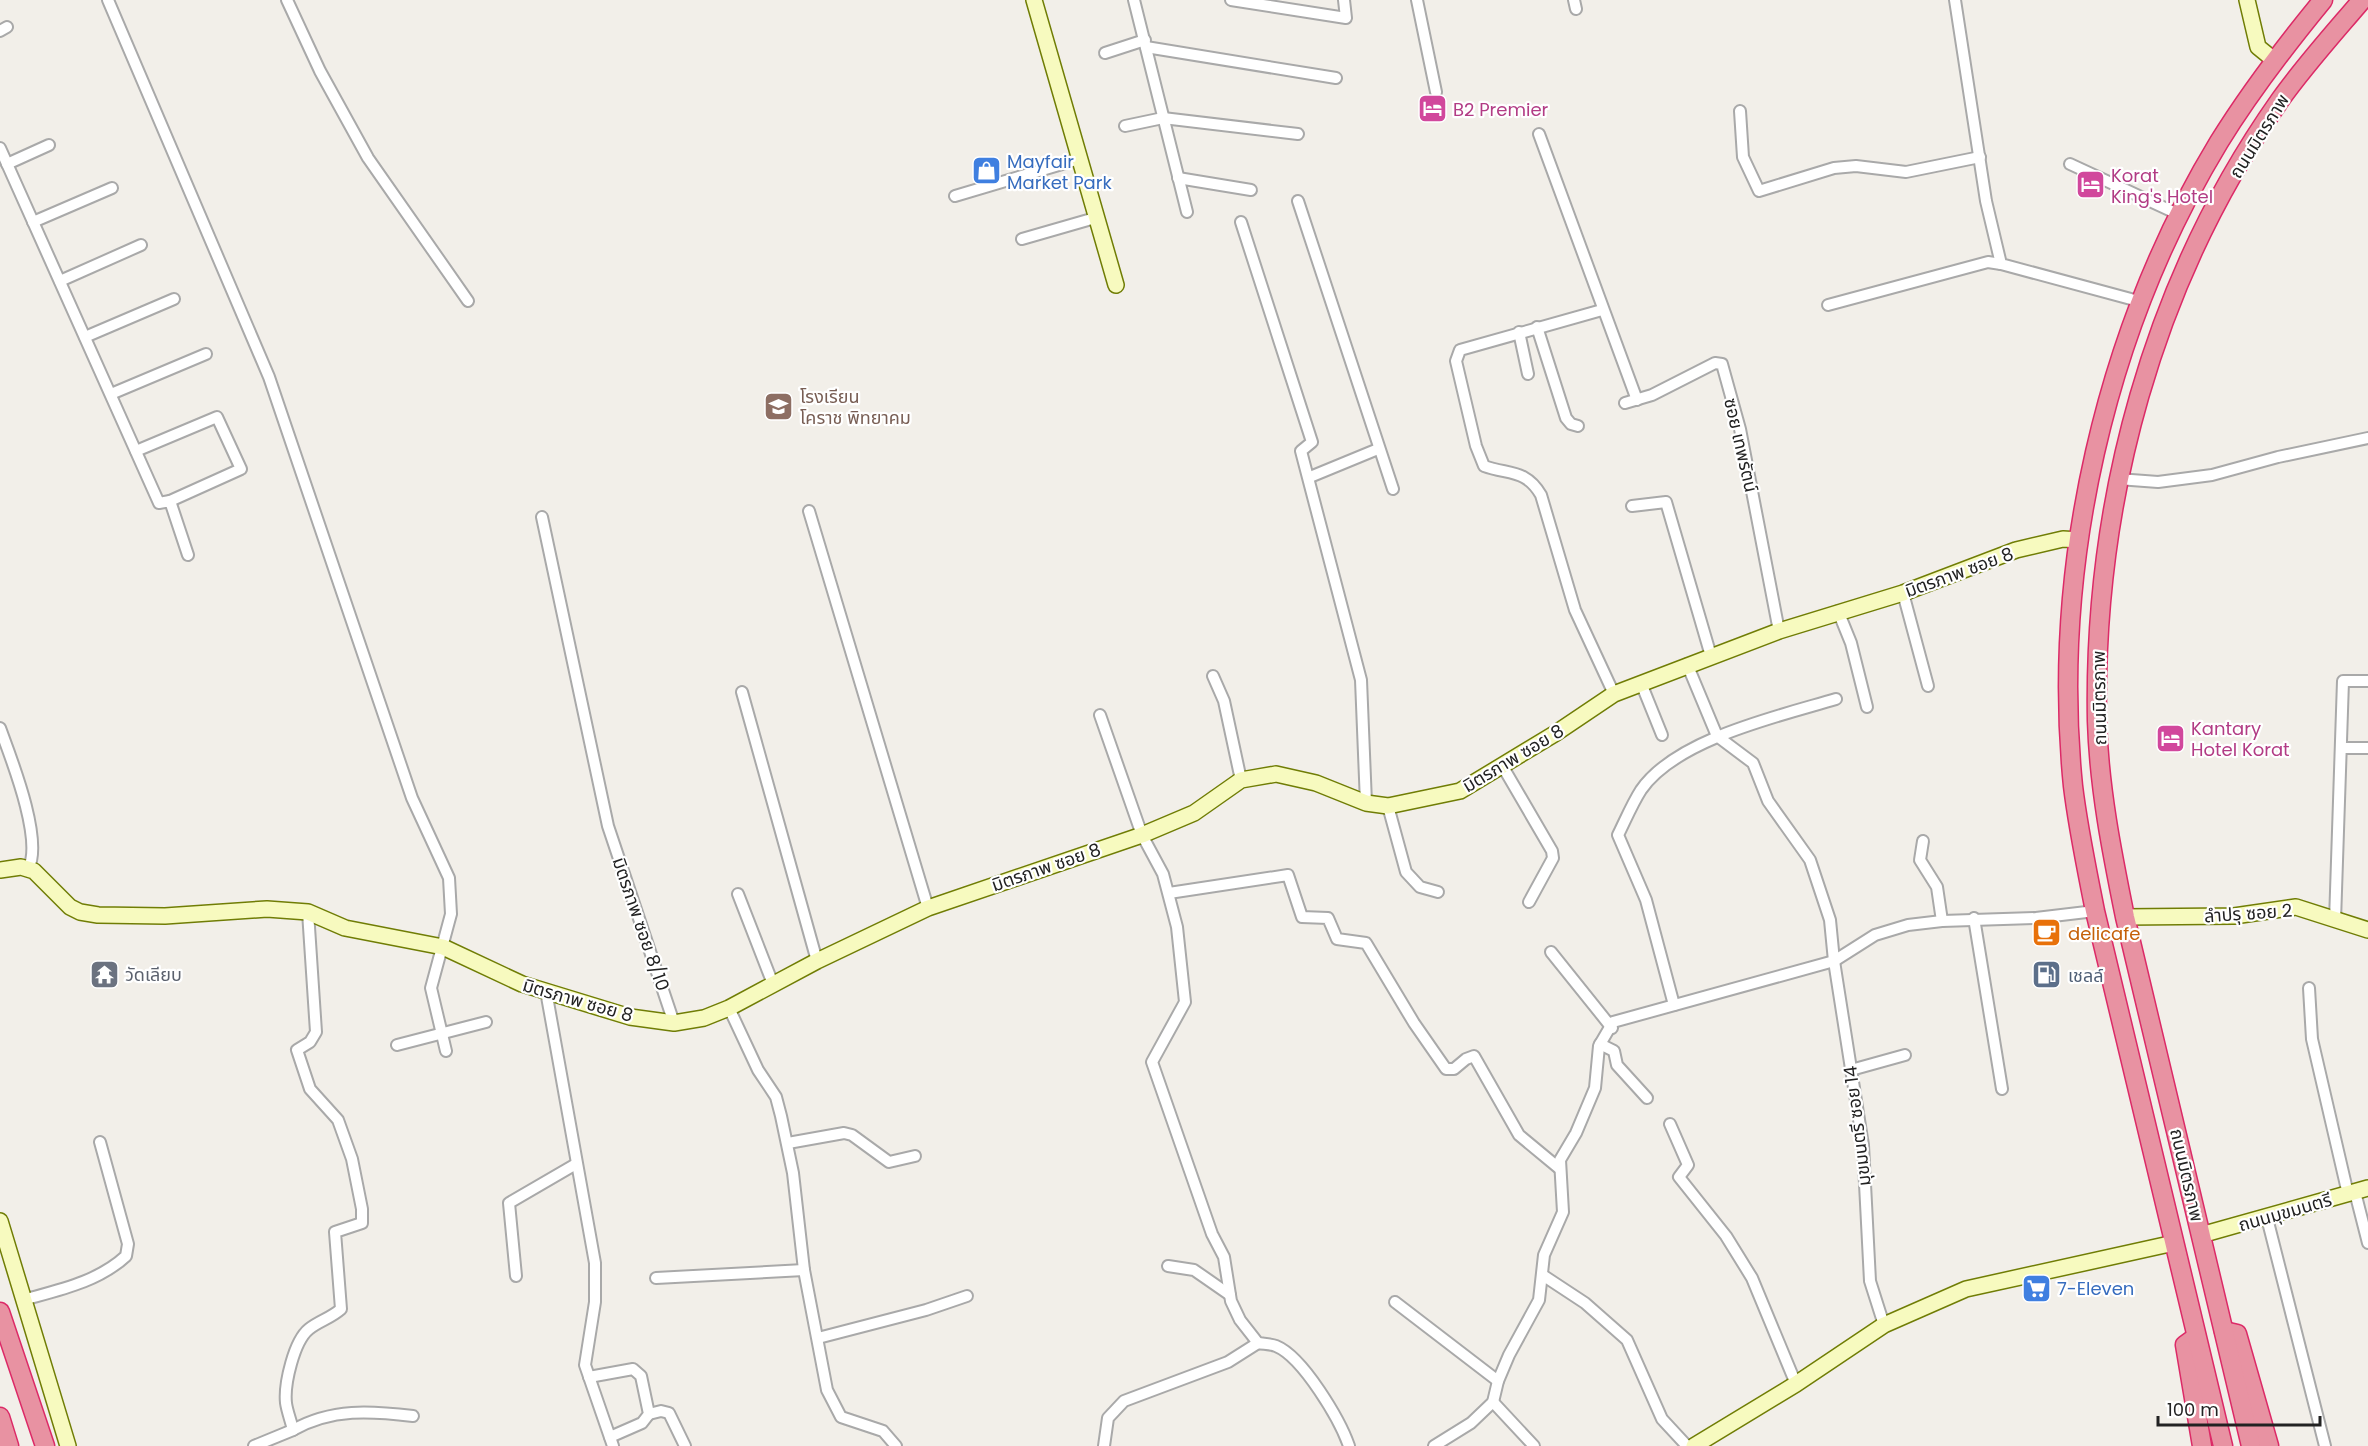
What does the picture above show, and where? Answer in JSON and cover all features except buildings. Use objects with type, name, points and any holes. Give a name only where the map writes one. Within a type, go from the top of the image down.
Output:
[{"type":"highway","name":"ถนนมิตรภาพ","points":[[2223,1446],[2095,911],[2073,785],[2070,722],[2071,640],[2079,540],[2091,470],[2108,401],[2142,302],[2180,215],[2219,142],[2274,60],[2324,0]]},
{"type":"highway","name":"ถนนมิตรภาพ","points":[[2251,1446],[2125,917],[2109,834],[2097,723],[2098,644],[2102,582],[2118,479],[2151,357],[2166,316],[2204,231],[2242,160],[2280,100],[2362,0]]},
{"type":"highway","points":[[0,1312],[45,1446]]},
{"type":"highway","points":[[2224,1331],[2237,1334],[2269,1446]]},
{"type":"highway","points":[[2196,1337],[2185,1345],[2202,1446]]},
{"type":"highway","points":[[0,1416],[9,1446]]},
{"type":"street","points":[[108,0],[269,377],[412,798],[449,878],[451,914],[431,988],[446,1051]]},
{"type":"street","points":[[287,0],[320,71],[368,158],[468,300]]},
{"type":"street","points":[[1034,0],[1116,285]]},
{"type":"street","points":[[1134,0],[1187,212]]},
{"type":"street","points":[[1231,0],[1346,18],[1344,0]]},
{"type":"street","points":[[1417,0],[1436,92]]},
{"type":"street","points":[[1955,0],[1986,201],[2001,264]]},
{"type":"street","points":[[2247,0],[2258,47],[2274,60]]},
{"type":"street","points":[[1105,53],[1146,44],[1336,78]]},
{"type":"street","points":[[1740,111],[1743,157],[1759,191],[1834,168],[1856,166],[1906,172],[1980,157]]},
{"type":"street","points":[[1125,126],[1163,118],[1298,134]]},
{"type":"street","points":[[1539,134],[1637,400]]},
{"type":"street","points":[[7,164],[49,145]]},
{"type":"street","points":[[0,148],[111,394],[136,452],[159,503],[170,501],[242,470],[217,417],[136,452]]},
{"type":"street","points":[[955,196],[1079,159]]},
{"type":"street","points":[[2070,164],[2131,190],[2180,215]]},
{"type":"street","points":[[1178,178],[1251,190]]},
{"type":"street","points":[[33,222],[112,188]]},
{"type":"street","points":[[1298,201],[1392,489]]},
{"type":"street","points":[[1022,239],[1095,218]]},
{"type":"street","points":[[1242,222],[1312,442],[1301,451],[1310,477],[1361,680],[1366,803]]},
{"type":"street","points":[[60,281],[141,245]]},
{"type":"street","points":[[1828,305],[1988,262],[2142,302]]},
{"type":"street","points":[[85,337],[174,299]]},
{"type":"street","points":[[1602,310],[1460,350],[1456,361],[1476,446],[1484,466],[1524,476],[1534,483],[1540,495],[1575,610],[1614,693]]},
{"type":"street","points":[[1537,327],[1566,418],[1571,424],[1578,426]]},
{"type":"street","points":[[1519,332],[1528,374]]},
{"type":"street","points":[[111,394],[206,354]]},
{"type":"street","name":"ซอย เทพรัตน์","points":[[1625,403],[1637,400],[1715,363],[1722,364],[1740,429],[1779,631]]},
{"type":"street","points":[[2118,479],[2158,482],[2212,475],[2278,457],[2368,438]]},
{"type":"street","points":[[1310,477],[1378,449]]},
{"type":"street","points":[[170,501],[188,555]]},
{"type":"street","points":[[1632,506],[1666,502],[1711,656]]},
{"type":"street","points":[[809,511],[928,908]]},
{"type":"street","name":"มิตรภาพ ซอย 8/10","points":[[542,517],[608,826],[674,1023]]},
{"type":"street","name":"มิตรภาพ ซอย 8","points":[[28,869],[34,871],[70,907],[80,912],[98,915],[165,916],[267,909],[308,912],[345,928],[443,947],[522,984],[630,1017],[674,1023],[704,1018],[729,1008],[817,961],[928,908],[1142,835],[1194,813],[1241,780],[1276,774],[1316,783],[1366,803],[1388,806],[1460,791],[1503,767],[1614,693],[1779,631],[1903,593],[2016,550],[2063,539],[2079,540]]},
{"type":"street","points":[[1903,593],[1928,686]]},
{"type":"street","points":[[1838,612],[1851,643],[1867,707]]},
{"type":"street","points":[[1687,664],[1717,736]]},
{"type":"street","points":[[1214,676],[1224,701],[1241,780]]},
{"type":"street","points":[[2335,921],[2343,681],[2368,681]]},
{"type":"street","points":[[1641,683],[1662,735]]},
{"type":"street","points":[[742,692],[817,961]]},
{"type":"street","points":[[1674,1005],[1646,900],[1618,835],[1642,789],[1673,760],[1717,736],[1836,699]]},
{"type":"street","points":[[1100,715],[1142,835],[1163,874],[1177,927],[1185,1002],[1152,1062],[1212,1234],[1224,1257],[1230,1295],[1240,1320],[1258,1343]]},
{"type":"street","points":[[0,728],[21,783],[34,859],[28,869],[10,867],[0,870]]},
{"type":"street","name":"มุขมนตรี ซอย 14","points":[[1717,736],[1753,763],[1768,801],[1810,860],[1830,920],[1834,961],[1863,1145],[1870,1281],[1884,1326]]},
{"type":"street","points":[[2341,748],[2368,748]]},
{"type":"street","points":[[1503,767],[1552,850],[1553,858],[1529,902]]},
{"type":"street","points":[[1388,806],[1406,872],[1420,887],[1438,892]]},
{"type":"street","points":[[1923,842],[1920,860],[1937,887],[1942,921]]},
{"type":"street","points":[[1169,893],[1288,874],[1302,917],[1328,918],[1337,939],[1366,943],[1414,1023],[1446,1069],[1454,1069],[1466,1059],[1474,1056],[1519,1135],[1560,1169]]},
{"type":"street","points":[[738,894],[773,984]]},
{"type":"street","name":"ลำปรุ ซอย 2","points":[[2125,917],[2234,916],[2296,907],[2368,930]]},
{"type":"street","points":[[1434,1446],[1471,1423],[1493,1402],[1497,1381],[1539,1299],[1544,1276],[1544,1255],[1563,1212],[1560,1160],[1576,1133],[1595,1088],[1595,1068],[1600,1044],[1614,1022],[1834,961],[1875,935],[1908,926],[1974,918],[2036,918],[2095,911]]},
{"type":"street","points":[[293,1430],[286,1402],[287,1378],[296,1352],[309,1329],[329,1320],[341,1309],[335,1232],[362,1223],[362,1209],[352,1159],[338,1120],[310,1089],[297,1050],[310,1042],[316,1032],[308,912]]},
{"type":"street","points":[[1974,918],[2002,1089]]},
{"type":"street","points":[[1551,952],[1612,1028]]},
{"type":"street","points":[[2309,988],[2312,1039],[2357,1192],[2368,1243]]},
{"type":"street","points":[[546,991],[595,1263],[595,1302],[585,1365],[612,1442],[642,1423],[649,1414],[661,1410],[669,1413],[685,1446]]},
{"type":"street","points":[[729,1008],[758,1070],[776,1097],[788,1143],[804,1270],[827,1390],[841,1417],[883,1431],[896,1446]]},
{"type":"street","points":[[397,1045],[486,1022]]},
{"type":"street","points":[[1600,1044],[1614,1050],[1617,1065],[1647,1098]]},
{"type":"street","points":[[1851,1070],[1905,1055]]},
{"type":"street","points":[[1670,1124],[1688,1165],[1679,1177],[1726,1236],[1752,1278],[1796,1384]]},
{"type":"street","points":[[788,1143],[844,1133],[852,1135],[889,1162],[915,1156]]},
{"type":"street","points":[[23,1300],[75,1286],[116,1266],[126,1256],[128,1244],[100,1142]]},
{"type":"street","points":[[516,1276],[508,1203],[576,1164]]},
{"type":"street","name":"ถนนมุขมนตรี","points":[[2201,1235],[2357,1192]]},
{"type":"street","points":[[2267,1218],[2325,1446]]},
{"type":"street","points":[[0,1221],[68,1446]]},
{"type":"street","points":[[1694,1446],[1796,1384],[1884,1326],[1966,1289],[2174,1243]]},
{"type":"street","points":[[1168,1266],[1194,1270],[1230,1295]]},
{"type":"street","points":[[656,1278],[804,1270]]},
{"type":"street","points":[[1544,1276],[1585,1303],[1627,1340],[1662,1419],[1687,1446]]},
{"type":"street","points":[[818,1338],[926,1310],[967,1296]]},
{"type":"street","points":[[1395,1302],[1497,1381]]},
{"type":"street","points":[[1104,1446],[1108,1418],[1124,1401],[1228,1362],[1258,1343],[1277,1346],[1297,1363],[1336,1413],[1349,1446]]},
{"type":"street","points":[[589,1377],[633,1369],[638,1371],[649,1414]]},
{"type":"street","points":[[1493,1402],[1534,1446]]},
{"type":"street","points":[[254,1446],[326,1416],[351,1412],[413,1416]]},
{"type":"place","name":"B2 Premier","points":[[1432,109]]},
{"type":"place","name":"Mayfair Market Park","points":[[986,171]]},
{"type":"place","name":"Korat King's Hotel","points":[[2090,185]]},
{"type":"place","name":"โรงเรียน โคราช พิทยาคม","points":[[779,406]]},
{"type":"place","name":"Kantary Hotel Korat","points":[[2170,738]]},
{"type":"place","name":"delicafe","points":[[2047,933]]},
{"type":"place","name":"วัดเลียบ","points":[[104,974]]},
{"type":"place","name":"เชลล์","points":[[2047,975]]},
{"type":"place","name":"7-Eleven","points":[[2036,1288]]}]
